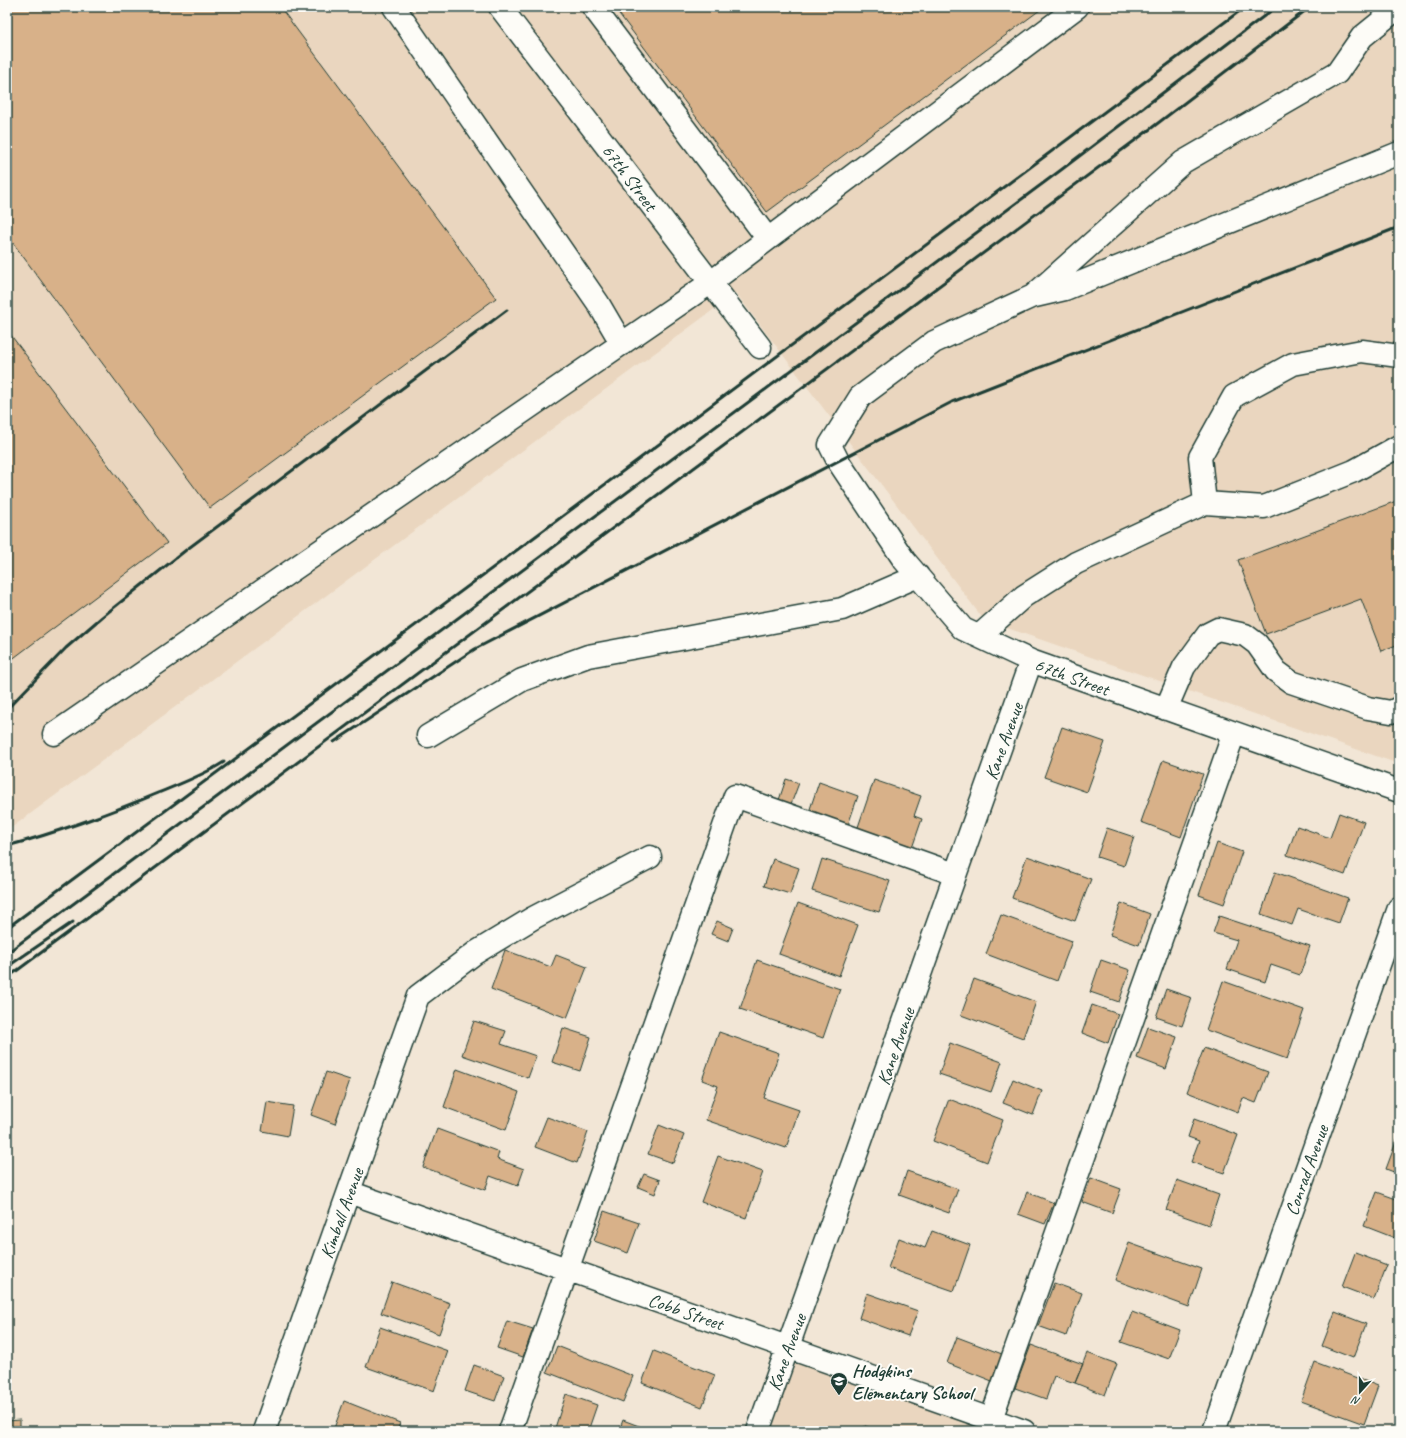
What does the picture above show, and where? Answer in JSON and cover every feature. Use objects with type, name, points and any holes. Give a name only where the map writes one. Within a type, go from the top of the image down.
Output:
[{"type":"street","points":[[394,7],[598,303],[622,344]]},
{"type":"street","name":"67th Street","points":[[500,7],[760,347]]},
{"type":"street","points":[[593,7],[768,240]]},
{"type":"street","points":[[54,734],[710,283],[1077,7]]},
{"type":"street","points":[[1034,296],[1183,162],[1337,73],[1362,37],[1399,8]]},
{"type":"street","points":[[1034,296],[1065,289],[1399,153]]},
{"type":"street","name":"67th Street","points":[[1034,296],[934,342],[860,397],[830,445],[838,461],[899,554],[963,629],[1031,661],[1399,791]]},
{"type":"street","points":[[1205,503],[1200,457],[1234,396],[1293,364],[1362,351],[1399,356]]},
{"type":"street","points":[[979,636],[1024,596],[1076,563],[1205,503],[1264,507],[1354,471],[1399,446]]},
{"type":"street","points":[[428,736],[522,680],[588,656],[842,609],[918,576]]},
{"type":"street","points":[[1166,709],[1184,667],[1208,634],[1218,629],[1245,635],[1258,644],[1276,671],[1291,682],[1368,708],[1391,712],[1399,708]]},
{"type":"street","name":"Kane Avenue","points":[[758,1431],[1031,661]]},
{"type":"street","points":[[991,1419],[1234,733]]},
{"type":"street","points":[[510,1431],[735,796],[955,874]]},
{"type":"street","name":"Kimball Avenue","points":[[264,1431],[418,996],[474,953],[534,918],[650,857]]},
{"type":"street","name":"Conrad Avenue","points":[[1214,1431],[1399,908]]},
{"type":"street","name":"Cobb Street","points":[[349,1192],[1024,1431]]},
{"type":"shaded area","points":[[7,7],[1399,7],[1399,764],[984,620],[736,293],[7,831]]},
{"type":"shaded area","name":"Hodgkins Elementary School","points":[[796,1360],[994,1431],[770,1431]]},
{"type":"building","points":[[7,7],[280,7],[496,298],[210,508],[7,235]]},
{"type":"building","points":[[614,7],[1044,7],[767,212]]},
{"type":"building","points":[[7,330],[167,543],[7,663]]},
{"type":"building","points":[[1399,500],[1399,644],[1381,651],[1361,599],[1266,634],[1238,560]]},
{"type":"building","points":[[1062,727],[1105,742],[1087,792],[1044,777]]},
{"type":"building","points":[[1163,760],[1203,774],[1181,837],[1141,822]]},
{"type":"building","points":[[786,779],[799,783],[791,804],[779,800]]},
{"type":"building","points":[[874,780],[921,796],[914,816],[922,819],[912,848],[857,830]]},
{"type":"building","points":[[819,782],[858,796],[848,825],[809,812]]},
{"type":"building","points":[[1339,813],[1364,822],[1345,875],[1287,855],[1297,826],[1330,838]]},
{"type":"building","points":[[1107,828],[1134,837],[1124,866],[1097,857]]},
{"type":"building","points":[[1217,843],[1242,852],[1224,904],[1199,895]]},
{"type":"building","points":[[1027,856],[1091,879],[1075,921],[1012,898]]},
{"type":"building","points":[[773,859],[799,868],[790,894],[764,886]]},
{"type":"building","points":[[822,859],[890,881],[879,912],[812,891]]},
{"type":"building","points":[[1275,872],[1348,898],[1339,923],[1298,909],[1292,925],[1261,914]]},
{"type":"building","points":[[798,903],[858,925],[839,976],[779,954]]},
{"type":"building","points":[[1121,903],[1150,914],[1139,945],[1110,935]]},
{"type":"building","points":[[1001,915],[1072,941],[1057,981],[986,954]]},
{"type":"building","points":[[1219,916],[1310,946],[1300,975],[1271,965],[1265,982],[1227,969],[1237,940],[1213,933]]},
{"type":"building","points":[[717,921],[733,928],[728,941],[711,934]]},
{"type":"building","points":[[505,950],[551,967],[556,955],[587,967],[567,1018],[491,989]]},
{"type":"building","points":[[757,960],[840,989],[823,1038],[740,1009]]},
{"type":"building","points":[[1101,960],[1130,970],[1119,1002],[1090,992]]},
{"type":"building","points":[[974,979],[1036,1002],[1023,1038],[961,1015]]},
{"type":"building","points":[[1223,981],[1304,1010],[1287,1059],[1206,1030]]},
{"type":"building","points":[[1166,989],[1192,998],[1182,1026],[1156,1017]]},
{"type":"building","points":[[1092,1005],[1118,1014],[1108,1043],[1082,1033]]},
{"type":"building","points":[[474,1021],[506,1031],[501,1044],[536,1056],[528,1078],[462,1055]]},
{"type":"building","points":[[1148,1027],[1177,1037],[1166,1069],[1137,1058]]},
{"type":"building","points":[[563,1028],[591,1037],[580,1071],[552,1062]]},
{"type":"building","points":[[719,1032],[779,1053],[764,1098],[799,1110],[786,1148],[706,1120],[718,1086],[702,1080]]},
{"type":"building","points":[[950,1043],[1002,1062],[991,1092],[939,1074]]},
{"type":"building","points":[[1204,1048],[1268,1072],[1256,1103],[1243,1098],[1238,1112],[1187,1092]]},
{"type":"building","points":[[457,1069],[519,1092],[506,1130],[444,1107]]},
{"type":"building","points":[[326,1072],[350,1080],[335,1124],[311,1115]]},
{"type":"building","points":[[1013,1079],[1042,1091],[1033,1115],[1003,1103]]},
{"type":"building","points":[[949,1099],[1003,1120],[987,1162],[933,1141]]},
{"type":"building","points":[[267,1102],[293,1106],[288,1136],[262,1131]]},
{"type":"building","points":[[547,1117],[588,1132],[577,1163],[535,1147]]},
{"type":"building","points":[[1194,1119],[1238,1135],[1224,1173],[1191,1162],[1199,1141],[1188,1137]]},
{"type":"building","points":[[659,1125],[684,1135],[673,1163],[648,1154]]},
{"type":"building","points":[[437,1129],[499,1152],[497,1159],[524,1169],[518,1186],[490,1176],[485,1190],[423,1167]]},
{"type":"building","points":[[1399,1134],[1399,1174],[1386,1169]]},
{"type":"building","points":[[718,1156],[763,1172],[746,1218],[701,1202]]},
{"type":"building","points":[[907,1171],[958,1189],[949,1213],[899,1195]]},
{"type":"building","points":[[644,1174],[660,1180],[655,1194],[638,1187]]},
{"type":"building","points":[[1091,1178],[1121,1189],[1112,1213],[1082,1202]]},
{"type":"building","points":[[1177,1180],[1219,1195],[1209,1225],[1166,1210]]},
{"type":"building","points":[[1027,1192],[1054,1203],[1045,1224],[1018,1214]]},
{"type":"building","points":[[1377,1192],[1399,1200],[1399,1228],[1395,1238],[1364,1226]]},
{"type":"building","points":[[604,1211],[639,1223],[628,1253],[594,1241]]},
{"type":"building","points":[[932,1231],[970,1245],[954,1291],[888,1268],[899,1238],[925,1248]]},
{"type":"building","points":[[1129,1243],[1202,1269],[1189,1307],[1115,1280]]},
{"type":"building","points":[[1355,1253],[1387,1265],[1374,1299],[1342,1287]]},
{"type":"building","points":[[392,1282],[450,1303],[439,1334],[381,1313]]},
{"type":"building","points":[[1054,1283],[1082,1293],[1066,1336],[1038,1326]]},
{"type":"building","points":[[867,1293],[918,1311],[908,1336],[859,1318]]},
{"type":"building","points":[[1132,1312],[1180,1330],[1169,1359],[1121,1342]]},
{"type":"building","points":[[1335,1312],[1366,1324],[1353,1358],[1322,1346]]},
{"type":"building","points":[[507,1321],[533,1329],[523,1357],[497,1348]]},
{"type":"building","points":[[380,1327],[448,1351],[434,1391],[366,1367]]},
{"type":"building","points":[[957,1337],[1002,1354],[992,1381],[947,1363]]},
{"type":"building","points":[[1031,1345],[1083,1364],[1075,1383],[1054,1376],[1046,1399],[1015,1388]]},
{"type":"building","points":[[557,1346],[633,1376],[623,1402],[547,1372]]},
{"type":"building","points":[[654,1351],[715,1375],[702,1407],[642,1383]]},
{"type":"building","points":[[1087,1353],[1117,1364],[1105,1395],[1075,1383]]},
{"type":"building","points":[[1315,1362],[1378,1386],[1364,1424],[1301,1401]]},
{"type":"building","points":[[474,1365],[504,1376],[495,1401],[465,1391]]},
{"type":"building","points":[[566,1394],[597,1405],[588,1431],[554,1431]]},
{"type":"building","points":[[344,1401],[400,1423],[397,1431],[333,1431]]},
{"type":"building","points":[[20,1420],[20,1431],[7,1431],[7,1421]]},
{"type":"building","points":[[623,1420],[652,1431],[619,1431]]},
{"type":"building","name":"Hodgkins Elementary School","points":[[865,1426],[879,1431],[863,1431]]},
{"type":"building","points":[[1286,1426],[1300,1431],[1284,1431]]},
{"type":"railway","points":[[7,928],[1245,7]]},
{"type":"railway","points":[[7,953],[1061,170],[1276,7]]},
{"type":"railway","points":[[7,978],[1145,133],[1310,7]]},
{"type":"railway","points":[[334,742],[475,649],[952,402],[1399,227]]},
{"type":"railway","points":[[7,709],[66,648],[102,617],[186,550],[507,310]]},
{"type":"railway","points":[[7,846],[64,829],[121,808],[192,779],[224,762]]},
{"type":"railway","points":[[7,967],[73,922]]},
{"type":"place","name":"Hodgkins Elementary School","points":[[839,1396]]}]
